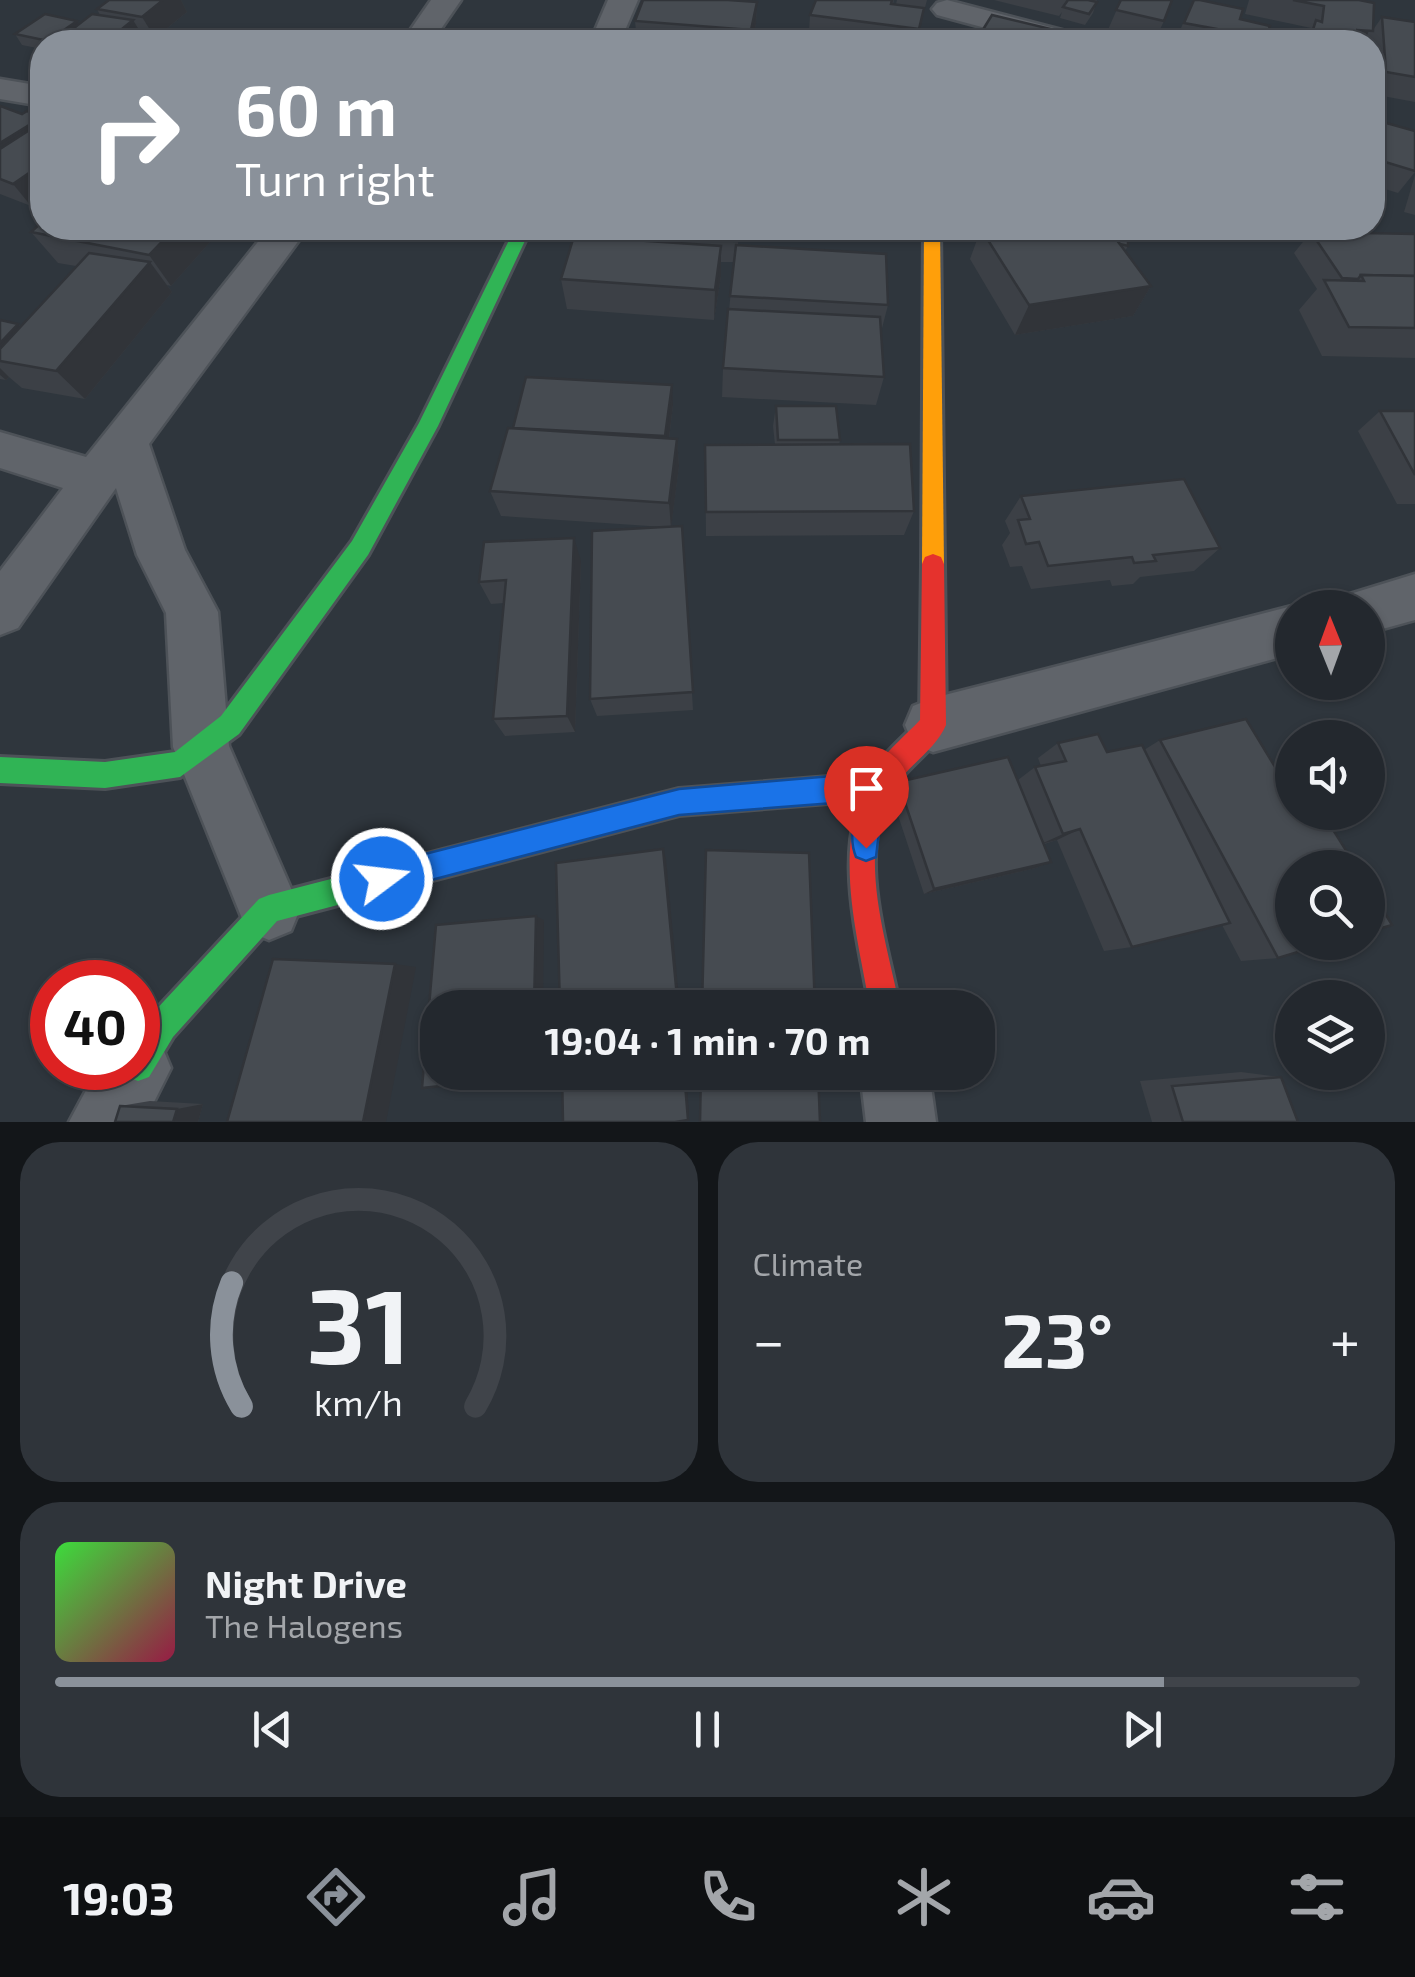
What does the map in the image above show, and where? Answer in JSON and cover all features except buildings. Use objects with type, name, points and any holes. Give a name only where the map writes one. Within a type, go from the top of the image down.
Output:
[{"type":"street","points":[[425,30],[446,0]]},
{"type":"street","points":[[609,30],[623,0]]},
{"type":"street","points":[[944,30],[947,4],[1031,30]]},
{"type":"street","points":[[0,89],[30,94]]},
{"type":"street","points":[[0,612],[110,460],[280,240]]},
{"type":"street","points":[[0,770],[105,774],[180,764],[230,725],[360,548],[428,426],[516,240]]},
{"type":"street","points":[[932,240],[933,724]]},
{"type":"street","points":[[0,450],[110,460]]},
{"type":"street","points":[[110,460],[192,612],[201,747],[269,909]]},
{"type":"street","points":[[1385,606],[1415,598]]},
{"type":"street","points":[[883,990],[866,870],[866,824],[879,786],[933,724],[1275,634]]},
{"type":"street","points":[[160,1029],[269,909],[679,802],[879,786]]},
{"type":"street","points":[[104,1122],[123,1090]]},
{"type":"street","points":[[897,1090],[901,1122]]},
{"type":"traffic: fast","points":[[0,770],[105,775],[180,764],[230,725],[360,548],[428,426],[517,240]]},
{"type":"traffic: fast","points":[[160,1029],[269,909],[679,802],[879,786]]},
{"type":"traffic: slow","points":[[932,240],[933,564]]},
{"type":"traffic: jam","points":[[882,990],[865,894],[864,836],[881,784],[933,725],[933,564]]},
{"type":"route","points":[[382,879],[679,802],[879,786],[866,824],[866,848]]}]
